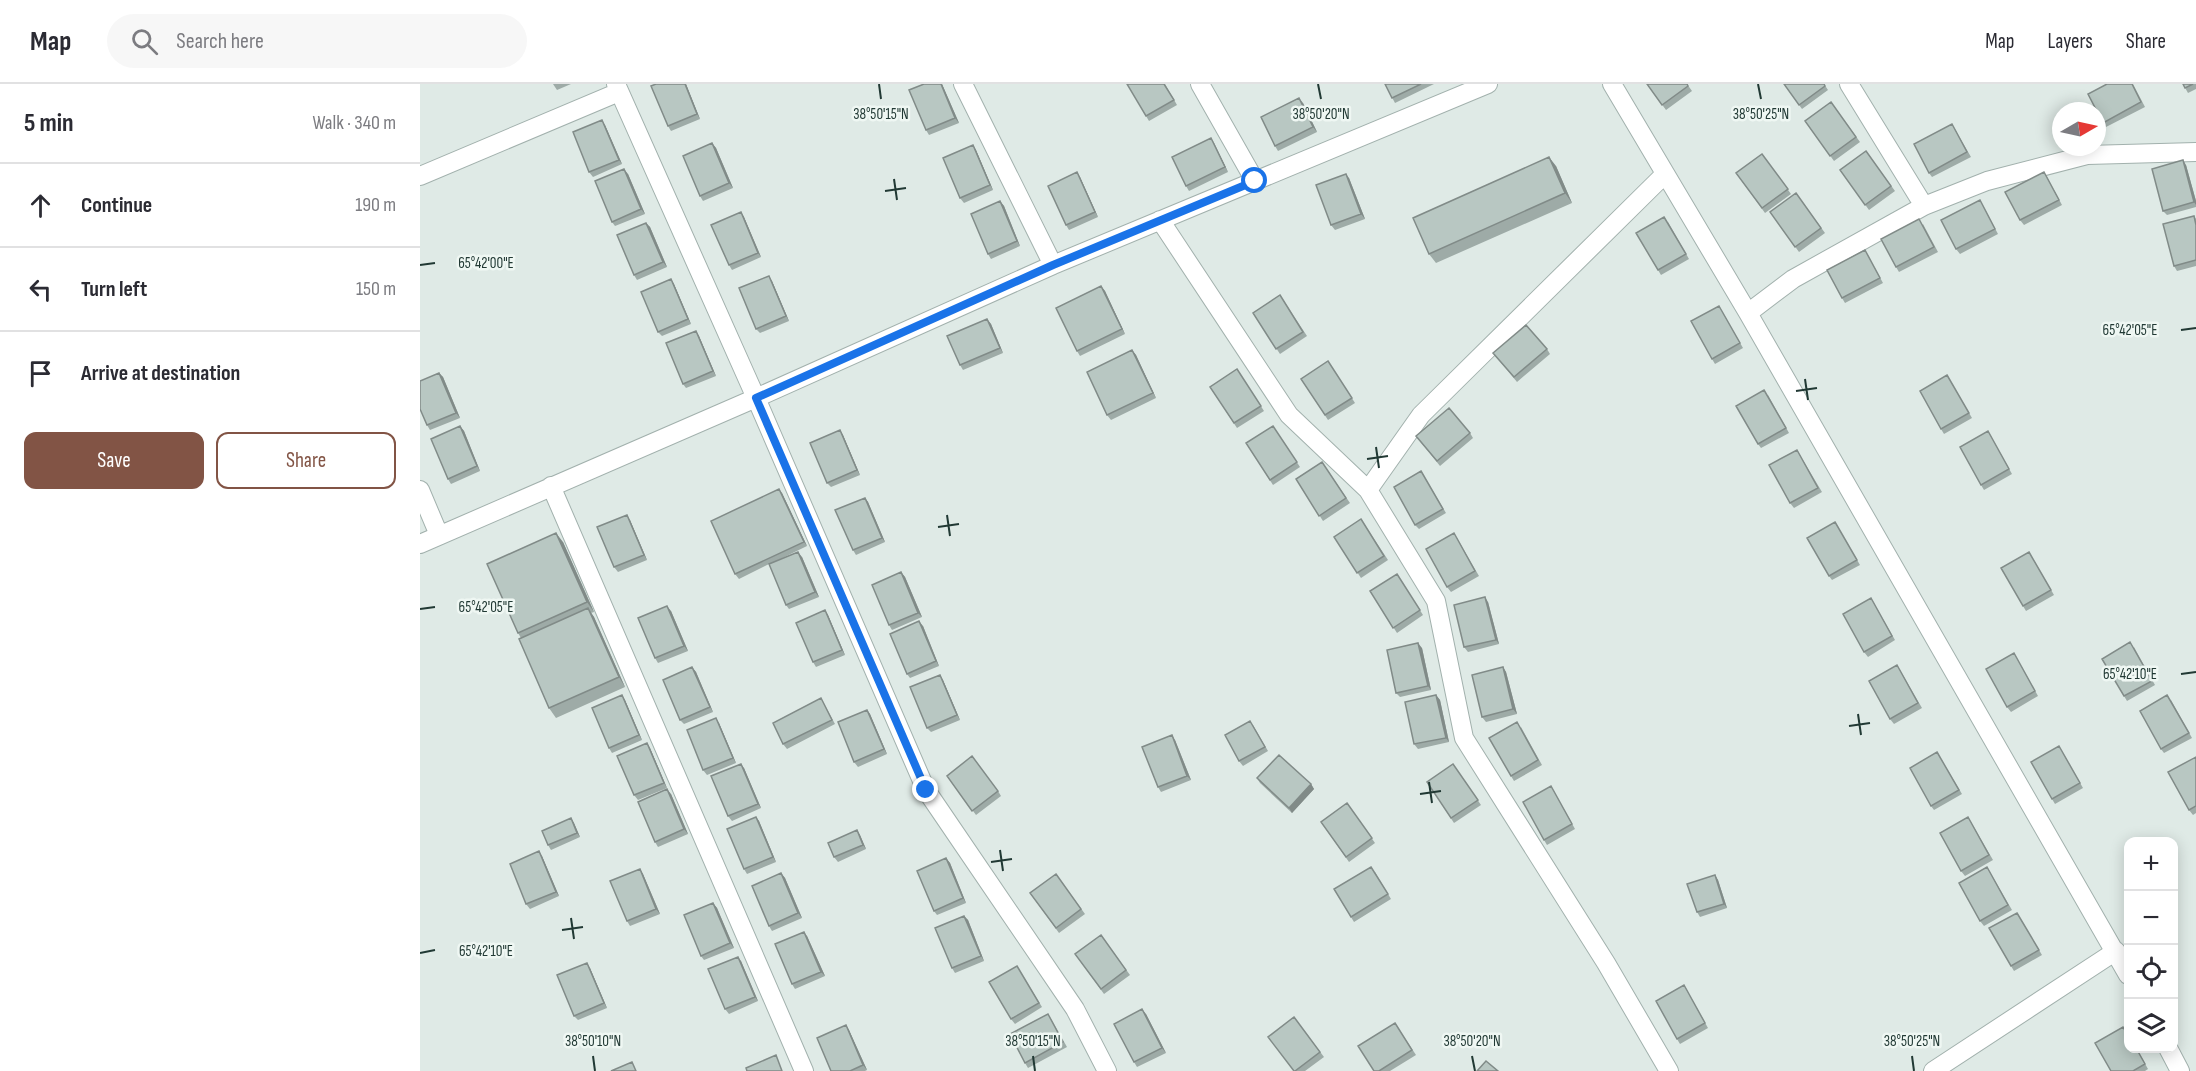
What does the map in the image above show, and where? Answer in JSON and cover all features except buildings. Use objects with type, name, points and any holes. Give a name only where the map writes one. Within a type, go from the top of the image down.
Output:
[{"type":"street","points":[[963,84],[1053,265]]},
{"type":"street","points":[[1200,84],[1255,181]]},
{"type":"street","points":[[420,544],[756,398],[1053,265],[1488,84]]},
{"type":"street","points":[[1612,84],[1748,313],[2124,967]]},
{"type":"street","points":[[1849,84],[1924,206]]},
{"type":"street","points":[[420,176],[617,88],[756,398],[926,790],[1075,1009],[1107,1071]]},
{"type":"street","points":[[1748,313],[1793,279],[1924,206],[1987,181],[2087,155],[2196,152]]},
{"type":"street","points":[[1368,490],[1420,415],[1664,175]]},
{"type":"street","points":[[1160,220],[1289,415],[1368,490],[1436,601],[1464,738],[1606,963],[1669,1071]]},
{"type":"street","points":[[551,486],[804,1071]]},
{"type":"street","points":[[420,490],[439,535]]},
{"type":"street","points":[[1933,1071],[2116,951]]},
{"type":"street","points":[[2171,1053],[2180,1071]]},
{"type":"route","points":[[926,790],[756,398],[1053,265],[1255,181]]}]
